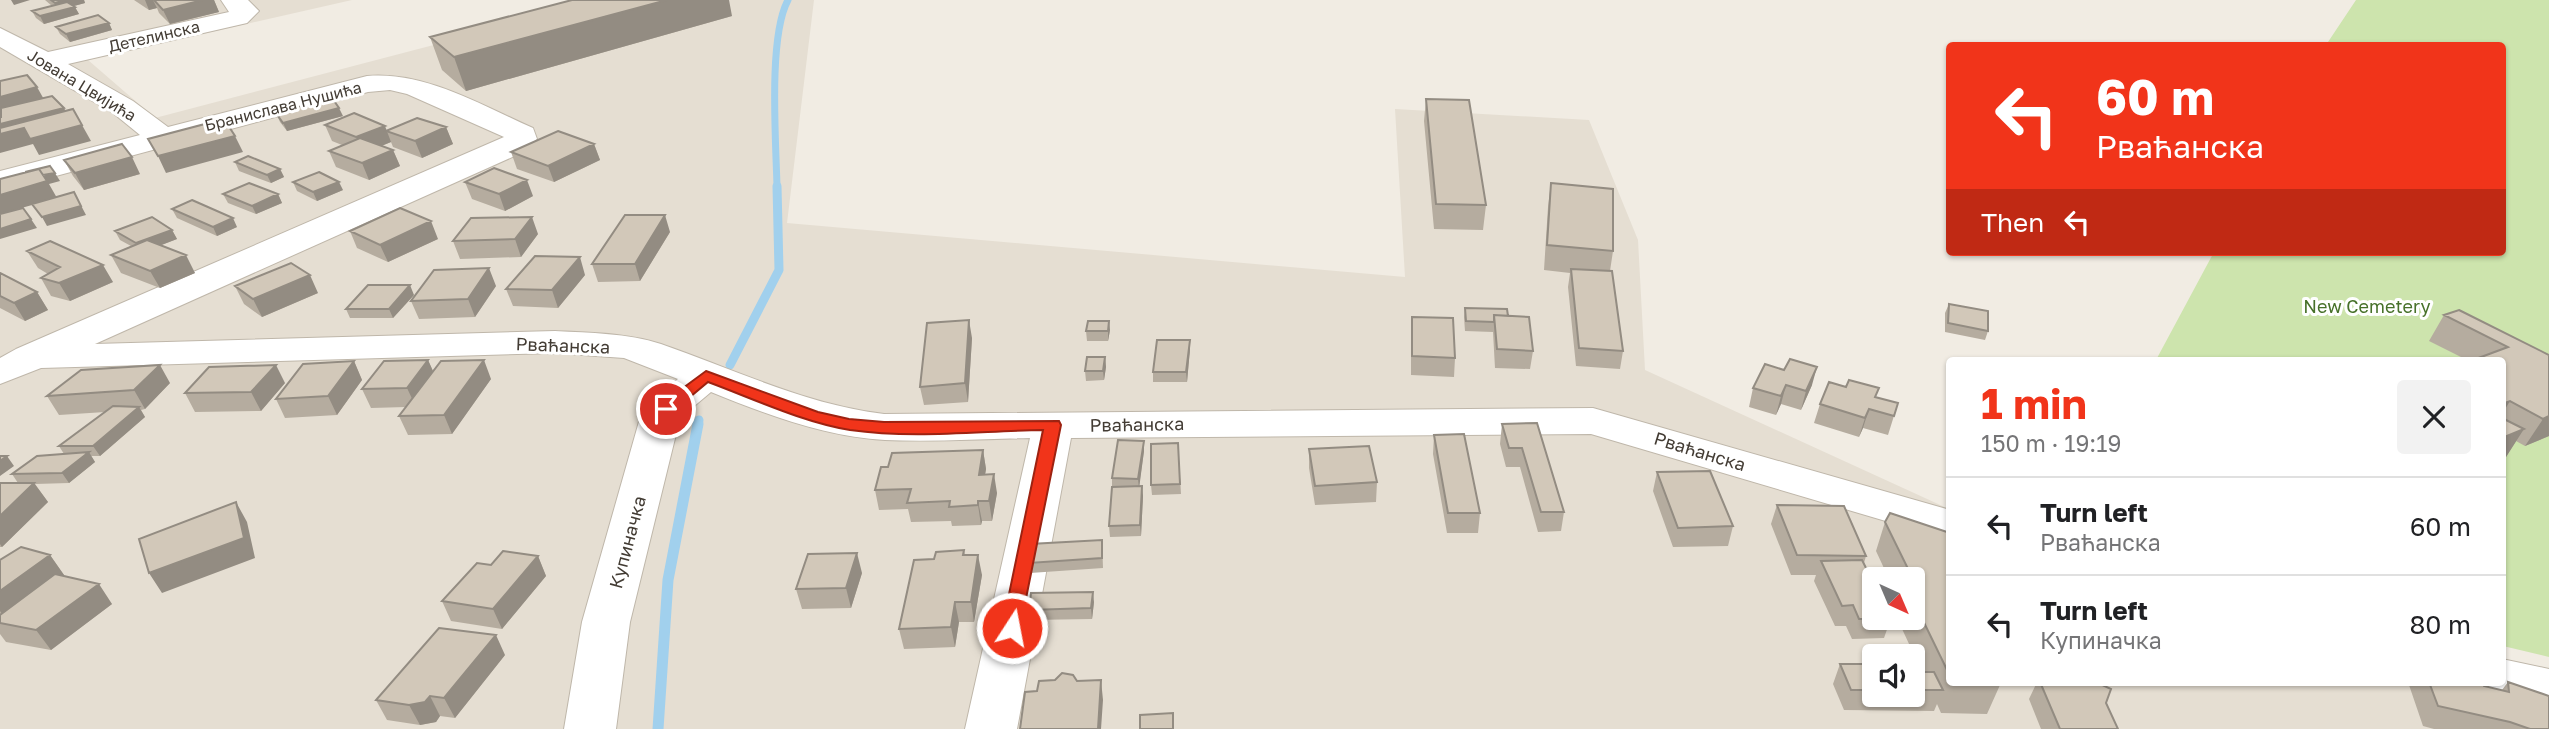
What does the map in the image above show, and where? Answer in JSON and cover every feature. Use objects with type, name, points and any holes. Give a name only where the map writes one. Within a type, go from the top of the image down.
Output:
[{"type":"street","name":"Детелинска","points":[[45,61],[238,18],[246,11],[233,0]]},
{"type":"street","name":"Јована Цвијића","points":[[0,36],[123,107],[162,137]]},
{"type":"street","name":"Бранислава Нушића","points":[[0,181],[367,84],[390,82],[416,88],[520,133]]},
{"type":"street","name":"Рваћанска","points":[[15,365],[508,148],[522,139],[520,133]]},
{"type":"street","name":"Рваћанска","points":[[15,365],[555,342],[624,347],[813,415],[849,424],[884,427],[1593,421],[1946,524]]},
{"type":"street","name":"Купиначка","points":[[590,729],[606,622],[660,418],[666,409],[706,376]]},
{"type":"street","points":[[991,729],[1053,425]]},
{"type":"street","points":[[2506,679],[2549,689]]},
{"type":"shaded area","points":[[0,0],[352,0],[88,60],[155,118],[606,0],[814,0],[787,223],[1405,277],[1395,109],[1589,120],[1638,240],[1645,370],[1946,508],[1946,686],[2506,686],[2549,729],[0,729]]},
{"type":"green space","name":"New Cemetery","points":[[2356,0],[2549,0],[2549,657],[2506,647],[2506,357],[2158,357],[2212,256],[2506,256],[2506,42],[2328,42]]},
{"type":"building","points":[[154,0],[203,0],[163,10]]},
{"type":"building","points":[[572,0],[667,0],[454,57],[430,37]]},
{"type":"building","points":[[67,2],[75,7],[40,16],[32,11]]},
{"type":"building","points":[[98,15],[109,23],[66,34],[56,27]]},
{"type":"building","points":[[27,75],[37,87],[0,97],[0,81]]},
{"type":"building","points":[[52,96],[64,108],[0,124],[1,108]]},
{"type":"building","points":[[332,98],[339,108],[283,123],[276,113]]},
{"type":"building","points":[[1426,99],[1469,100],[1486,205],[1436,204]]},
{"type":"building","points":[[73,109],[82,125],[30,139],[24,128],[0,134],[0,128]]},
{"type":"building","points":[[354,113],[385,126],[356,137],[325,125]]},
{"type":"building","points":[[417,118],[446,127],[415,141],[386,131]]},
{"type":"building","points":[[224,119],[235,136],[158,156],[148,139]]},
{"type":"building","points":[[558,131],[594,144],[548,166],[511,152]]},
{"type":"building","points":[[360,138],[393,150],[362,163],[329,151]]},
{"type":"building","points":[[122,144],[132,157],[75,173],[64,160]]},
{"type":"building","points":[[248,156],[280,169],[267,175],[235,162]]},
{"type":"building","points":[[50,166],[55,173],[43,175],[39,169],[25,172]]},
{"type":"building","points":[[494,168],[527,180],[499,194],[465,182]]},
{"type":"building","points":[[39,169],[47,181],[0,195],[0,179]]},
{"type":"building","points":[[319,172],[339,182],[313,192],[293,182]]},
{"type":"building","points":[[249,183],[278,194],[252,206],[223,194]]},
{"type":"building","points":[[1551,183],[1613,189],[1613,251],[1547,245]]},
{"type":"building","points":[[74,192],[81,206],[42,217],[32,204]]},
{"type":"building","points":[[192,200],[233,218],[213,227],[172,209]]},
{"type":"building","points":[[23,208],[31,219],[0,229],[0,214]]},
{"type":"building","points":[[400,208],[431,221],[380,245],[350,231]]},
{"type":"building","points":[[625,215],[665,215],[635,264],[592,264]]},
{"type":"building","points":[[152,217],[172,230],[136,243],[115,231]]},
{"type":"building","points":[[532,217],[515,239],[453,241],[471,218]]},
{"type":"building","points":[[147,240],[186,255],[150,271],[111,255]]},
{"type":"building","points":[[50,241],[103,265],[59,283],[41,278],[60,267],[27,251]]},
{"type":"building","points":[[535,256],[580,257],[552,290],[506,289]]},
{"type":"building","points":[[291,263],[310,275],[253,299],[235,286]]},
{"type":"building","points":[[489,268],[468,299],[411,301],[434,270]]},
{"type":"building","points":[[1571,269],[1612,271],[1623,351],[1579,348]]},
{"type":"building","points":[[0,273],[37,292],[14,303],[0,296]]},
{"type":"building","points":[[368,285],[410,285],[389,309],[346,309]]},
{"type":"building","points":[[1949,304],[1988,311],[1988,331],[1948,323]]},
{"type":"building","points":[[1465,308],[1507,309],[1508,316],[1494,315],[1494,322],[1466,321]]},
{"type":"building","points":[[2459,310],[2549,355],[2549,416],[2543,419],[2510,401],[2506,402],[2506,357],[2481,357],[2508,347],[2444,315]]},
{"type":"building","points":[[1494,315],[1529,317],[1533,351],[1497,349]]},
{"type":"building","points":[[1412,317],[1453,318],[1455,358],[1412,356]]},
{"type":"building","points":[[969,320],[965,383],[920,387],[927,323]]},
{"type":"building","points":[[1088,321],[1109,321],[1108,331],[1086,331]]},
{"type":"building","points":[[1157,340],[1190,340],[1186,372],[1153,372]]},
{"type":"building","points":[[1087,357],[1105,357],[1103,371],[1085,371]]},
{"type":"building","points":[[1790,359],[1817,367],[1806,391],[1786,385],[1781,396],[1753,388],[1765,364],[1784,370]]},
{"type":"building","points":[[428,360],[407,388],[362,389],[384,361]]},
{"type":"building","points":[[484,360],[444,415],[399,416],[441,361]]},
{"type":"building","points":[[354,361],[328,396],[276,399],[303,364]]},
{"type":"building","points":[[160,365],[134,390],[47,396],[81,370]]},
{"type":"building","points":[[276,365],[251,392],[185,393],[209,367]]},
{"type":"building","points":[[1849,380],[1879,388],[1875,397],[1898,403],[1894,416],[1869,409],[1865,418],[1820,404],[1829,382],[1846,387]]},
{"type":"building","points":[[113,406],[139,407],[93,446],[59,446]]},
{"type":"building","points":[[2506,420],[2524,429],[2506,436]]},
{"type":"building","points":[[1537,423],[1564,512],[1541,512],[1522,448],[1509,448],[1502,424]]},
{"type":"building","points":[[1464,434],[1480,513],[1448,513],[1434,435]]},
{"type":"building","points":[[1118,440],[1144,441],[1138,479],[1112,478]]},
{"type":"building","points":[[1178,443],[1180,484],[1151,485],[1151,444]]},
{"type":"building","points":[[1369,446],[1377,482],[1315,486],[1309,449]]},
{"type":"building","points":[[983,450],[979,475],[994,474],[989,501],[978,501],[978,505],[949,507],[950,501],[907,503],[911,489],[875,490],[881,467],[888,467],[892,453]]},
{"type":"building","points":[[89,452],[62,473],[12,474],[37,456]]},
{"type":"building","points":[[1710,471],[1733,526],[1678,528],[1657,472]]},
{"type":"building","points":[[0,483],[34,483],[0,516]]},
{"type":"building","points":[[1142,486],[1140,525],[1109,526],[1112,487]]},
{"type":"building","points":[[236,502],[244,538],[149,573],[139,539]]},
{"type":"building","points":[[1777,505],[1844,506],[1866,556],[1797,555]]},
{"type":"building","points":[[1890,513],[1946,532],[1946,668],[1925,625],[1925,567],[1907,567],[1885,522]]},
{"type":"building","points":[[1102,540],[1102,558],[1029,563],[1030,544]]},
{"type":"building","points":[[21,547],[50,555],[0,591],[0,560]]},
{"type":"building","points":[[964,550],[963,555],[978,555],[971,602],[955,602],[951,627],[899,629],[914,560],[934,559],[936,552]]},
{"type":"building","points":[[503,551],[538,556],[493,609],[442,601],[477,563],[491,565]]},
{"type":"building","points":[[857,553],[846,588],[796,589],[808,554]]},
{"type":"building","points":[[1862,560],[1866,567],[1862,567],[1862,619],[1859,619],[1853,605],[1842,606],[1821,561]]},
{"type":"building","points":[[55,574],[99,584],[36,630],[0,623],[0,615]]},
{"type":"building","points":[[1093,592],[1091,608],[1029,610],[1031,593]]},
{"type":"building","points":[[439,628],[496,635],[444,698],[430,696],[425,702],[409,705],[376,700]]},
{"type":"building","points":[[1840,664],[1862,664],[1862,690],[1851,690]]},
{"type":"building","points":[[1925,672],[1934,672],[1943,690],[1925,690]]},
{"type":"building","points":[[1062,673],[1073,675],[1077,681],[1101,680],[1098,729],[1020,729],[1025,692],[1037,691],[1039,681],[1055,680]]},
{"type":"building","points":[[2508,682],[2549,696],[2549,729],[2530,729],[2438,706],[2430,686],[2484,686],[2509,692]]},
{"type":"building","points":[[2042,686],[2105,686],[2111,689],[2106,703],[2118,729],[2060,729]]},
{"type":"building","points":[[1173,713],[1173,729],[1140,729],[1140,715]]},
{"type":"waterway","points":[[777,187],[775,64],[782,17],[788,0]]},
{"type":"waterway","points":[[730,365],[779,270],[777,186]]},
{"type":"waterway","points":[[698,426],[699,420]]},
{"type":"waterway","points":[[658,729],[668,580],[698,424]]},
{"type":"route","points":[[666,409],[706,376],[813,415],[849,424],[884,427],[1053,425],[1012,628]]}]
